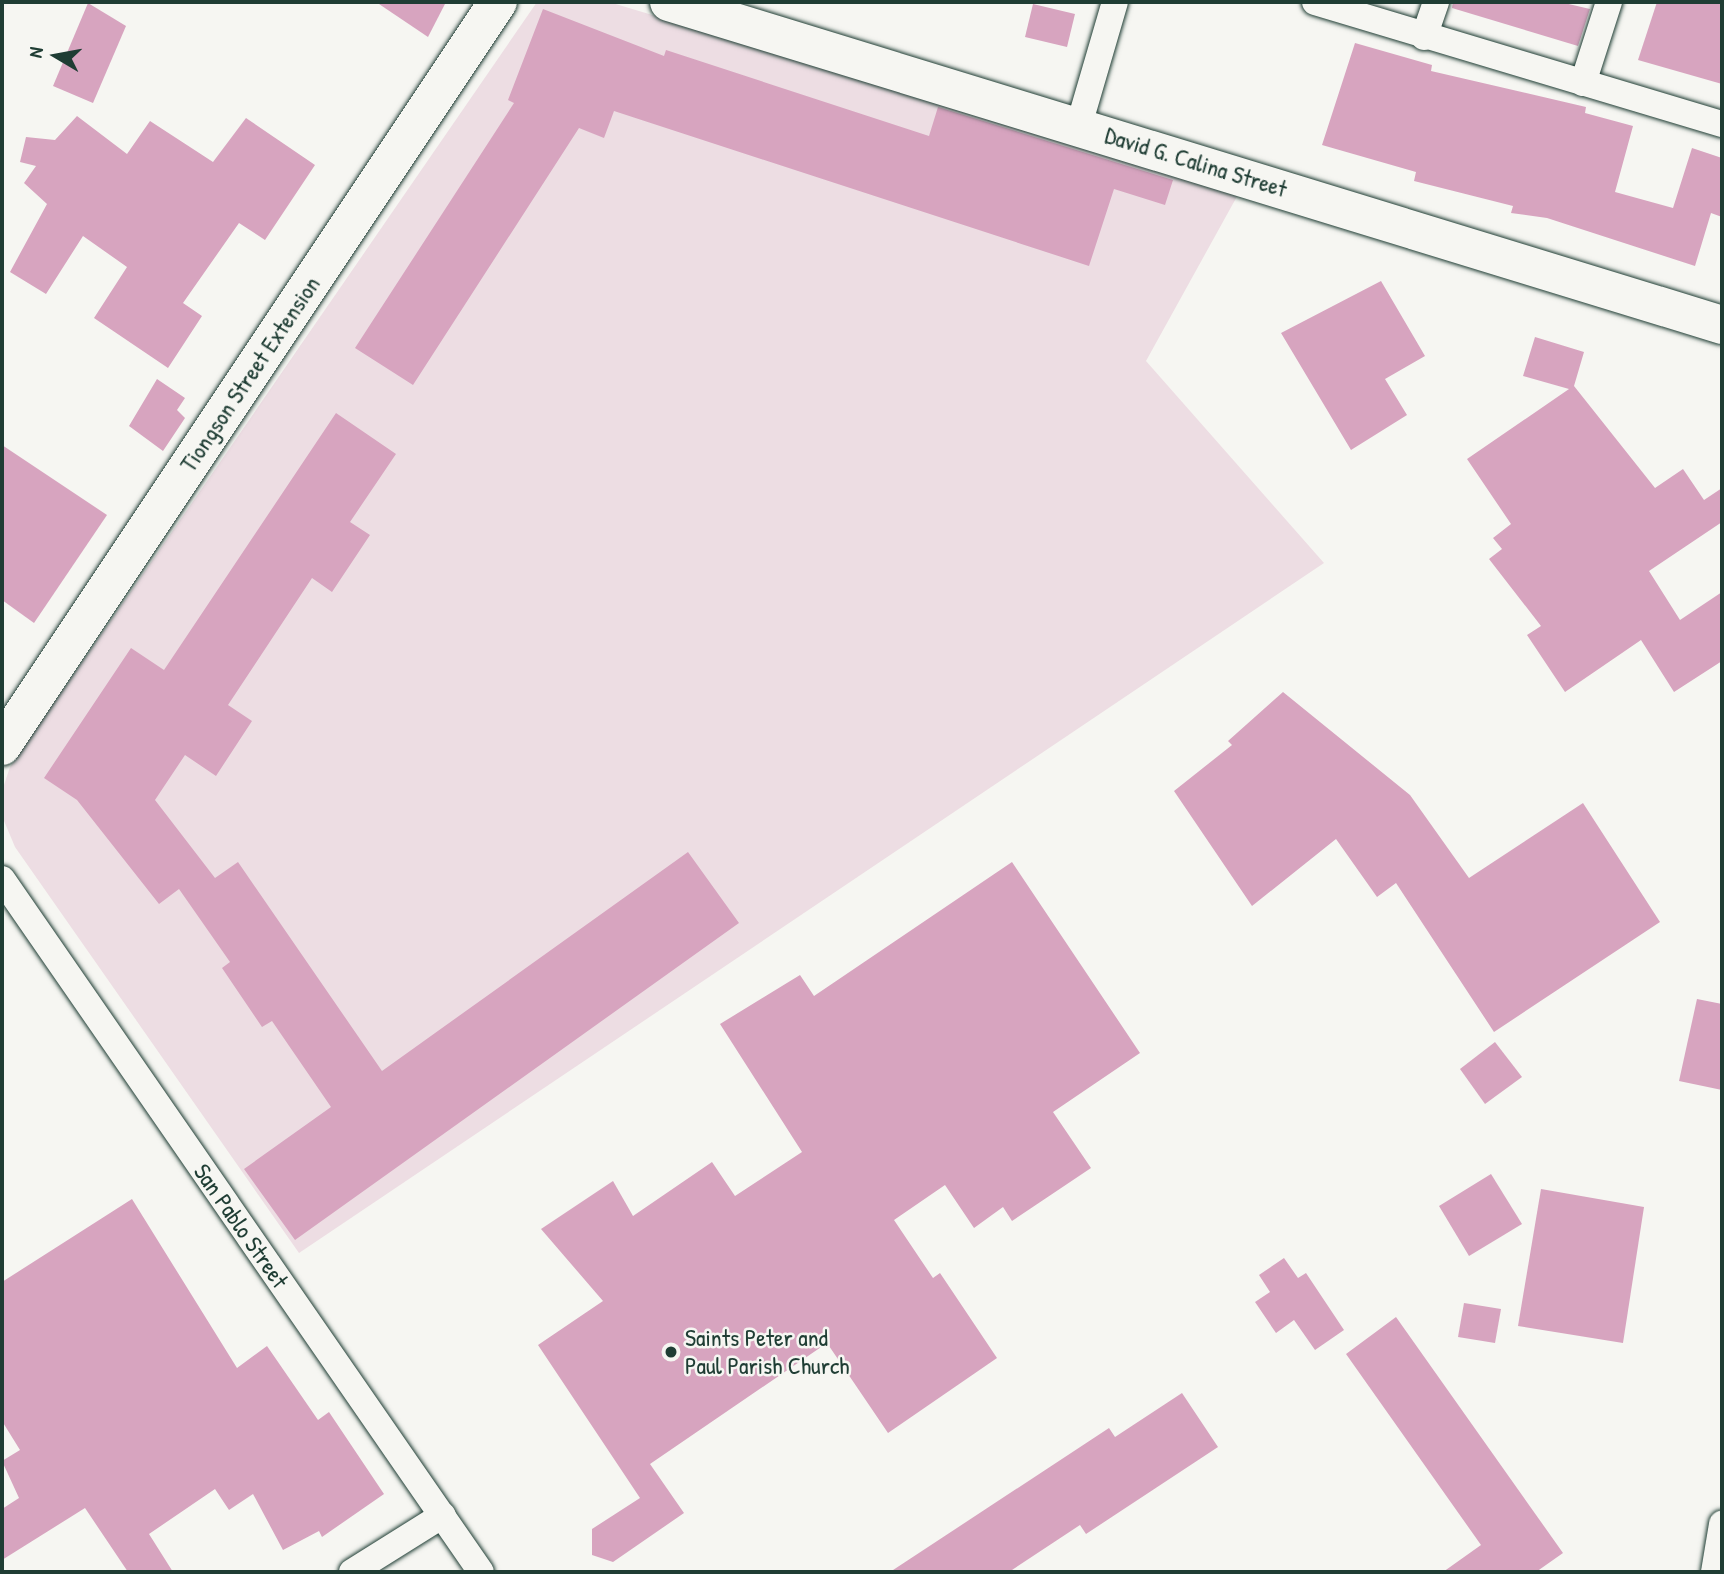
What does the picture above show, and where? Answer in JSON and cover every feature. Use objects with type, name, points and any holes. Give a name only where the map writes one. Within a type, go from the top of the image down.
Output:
[{"type":"street","name":"Tiongson Street Extension","points":[[2,746],[498,2]]},
{"type":"street","name":"David G. Calina Street","points":[[669,2],[1079,125],[1722,325]]},
{"type":"street","points":[[1079,125],[1115,2]]},
{"type":"street","points":[[1315,2],[1424,37],[1722,124]]},
{"type":"street","points":[[1424,37],[1436,2]]},
{"type":"street","points":[[1583,83],[1609,2]]},
{"type":"street","name":"San Pablo Street","points":[[2,879],[481,1572]]},
{"type":"street","points":[[352,1572],[443,1515]]},
{"type":"street","points":[[1714,1572],[1722,1524]]},
{"type":"shaded area","points":[[537,2],[609,2],[1240,191],[1146,361],[1324,563],[299,1253],[15,847],[2,816],[3,788],[10,767]]},
{"type":"building","points":[[376,2],[446,2],[428,37]]},
{"type":"building","points":[[1453,2],[1560,2],[1590,9],[1578,46],[1452,8]]},
{"type":"building","points":[[1657,2],[1722,2],[1722,84],[1638,60]]},
{"type":"building","points":[[88,3],[126,26],[93,103],[53,86]]},
{"type":"building","points":[[1033,4],[1075,14],[1067,47],[1025,37]]},
{"type":"building","points":[[543,9],[664,56],[666,50],[929,136],[938,107],[1173,180],[1165,205],[1114,189],[1089,266],[614,111],[604,138],[579,128],[413,385],[355,348],[514,103],[508,100]]},
{"type":"building","points":[[1355,43],[1432,65],[1431,71],[1586,107],[1585,113],[1633,126],[1615,192],[1673,208],[1692,148],[1722,158],[1722,217],[1711,213],[1695,266],[1547,218],[1511,213],[1513,206],[1414,181],[1416,172],[1322,145]]},
{"type":"building","points":[[77,116],[127,154],[150,121],[213,162],[246,118],[315,165],[265,240],[239,223],[183,303],[202,316],[168,368],[94,318],[127,267],[83,236],[46,294],[10,272],[47,204],[24,183],[36,166],[20,162],[26,137],[55,140]]},
{"type":"building","points":[[1381,281],[1425,356],[1385,379],[1407,415],[1351,450],[1281,333]]},
{"type":"building","points":[[1535,337],[1584,352],[1574,386],[1655,488],[1683,469],[1704,500],[1722,488],[1722,522],[1649,571],[1680,620],[1722,592],[1722,661],[1674,692],[1641,640],[1565,692],[1527,635],[1541,626],[1489,559],[1502,549],[1493,538],[1511,524],[1467,459],[1569,389],[1523,376]]},
{"type":"building","points":[[157,379],[185,398],[177,410],[185,418],[163,451],[129,426]]},
{"type":"building","points":[[336,413],[396,454],[350,522],[370,535],[332,592],[312,578],[228,705],[252,721],[216,776],[185,755],[155,800],[215,878],[238,862],[382,1071],[688,852],[739,923],[295,1240],[244,1169],[331,1107],[272,1021],[262,1027],[222,968],[230,962],[179,889],[159,904],[77,800],[44,778],[131,648],[164,670]]},
{"type":"building","points":[[2,445],[107,515],[34,623],[2,600]]},
{"type":"building","points":[[1283,692],[1410,795],[1469,878],[1583,803],[1660,922],[1494,1032],[1396,883],[1377,897],[1336,839],[1252,906],[1174,791],[1232,745],[1228,741]]},
{"type":"building","points":[[1012,862],[1140,1053],[1053,1112],[1091,1168],[1012,1221],[1003,1207],[974,1228],[945,1185],[894,1220],[933,1278],[940,1273],[997,1358],[888,1433],[827,1343],[650,1464],[684,1513],[613,1562],[592,1555],[592,1529],[640,1498],[538,1345],[603,1301],[541,1229],[613,1181],[633,1216],[712,1162],[735,1196],[802,1152],[720,1024],[800,975],[814,996]]},
{"type":"building","points":[[1697,999],[1722,1004],[1722,1090],[1679,1081]]},
{"type":"building","points":[[1495,1042],[1522,1077],[1485,1104],[1460,1069]]},
{"type":"building","points":[[1491,1174],[1522,1224],[1469,1256],[1439,1206]]},
{"type":"building","points":[[1541,1189],[1644,1207],[1623,1343],[1518,1326]]},
{"type":"building","points":[[132,1199],[237,1368],[267,1346],[318,1420],[329,1412],[384,1494],[322,1537],[319,1531],[283,1550],[253,1494],[229,1510],[215,1489],[149,1534],[173,1572],[128,1572],[85,1508],[2,1560],[2,1509],[19,1498],[2,1461],[20,1450],[2,1421],[2,1282]]},
{"type":"building","points":[[1284,1258],[1298,1278],[1306,1273],[1344,1330],[1315,1350],[1294,1320],[1276,1333],[1255,1302],[1270,1292],[1259,1275]]},
{"type":"building","points":[[1464,1303],[1501,1309],[1495,1343],[1458,1337]]},
{"type":"building","points":[[1396,1317],[1563,1553],[1536,1572],[1443,1572],[1481,1545],[1346,1354]]},
{"type":"building","points":[[1182,1393],[1218,1447],[1086,1534],[1080,1525],[1009,1572],[890,1572],[1109,1428],[1115,1437]]},
{"type":"place","name":"Saints Peter and Paul Parish Church","points":[[671,1352]]}]
